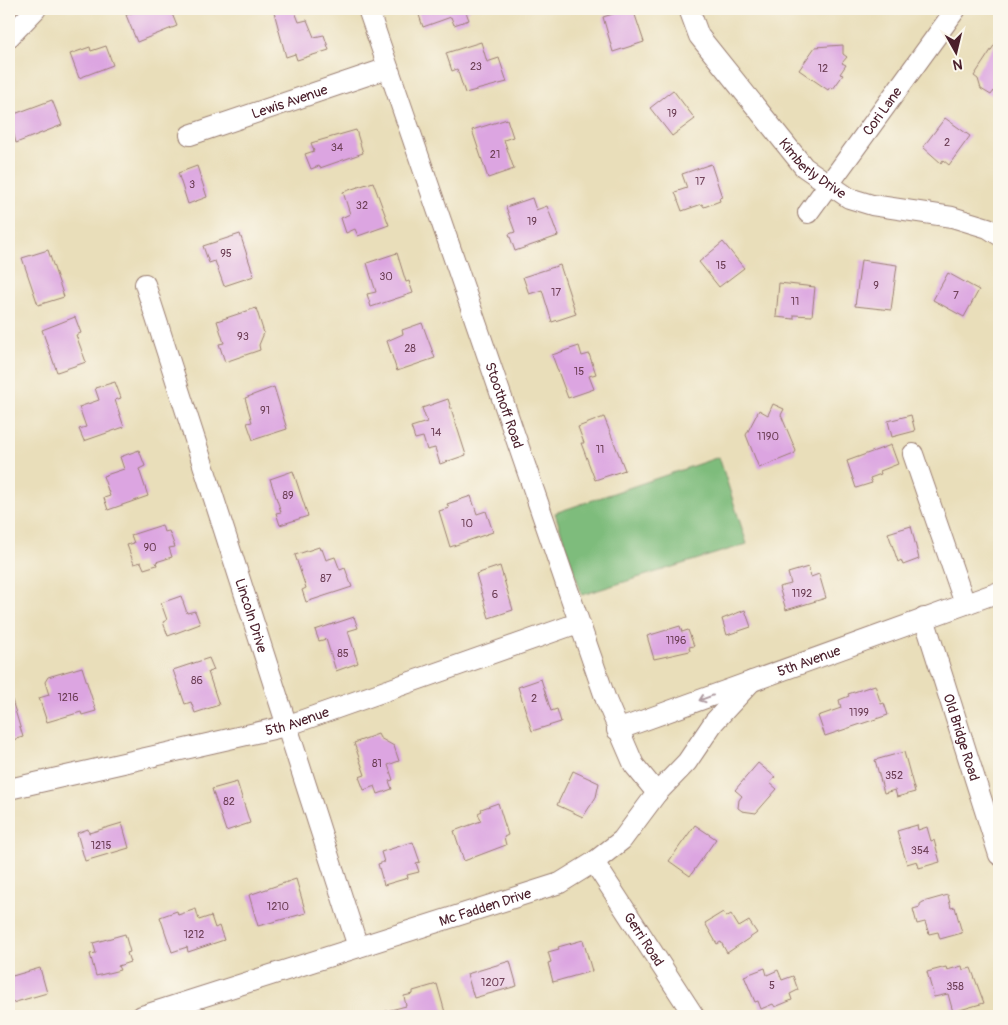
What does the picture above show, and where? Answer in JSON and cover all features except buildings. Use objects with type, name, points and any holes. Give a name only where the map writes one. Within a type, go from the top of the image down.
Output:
[{"type":"street","points":[[9,37],[36,9]]},
{"type":"street","name":"Stoothoff Road","points":[[368,9],[578,623],[617,730],[634,765],[657,793]]},
{"type":"street","name":"Kimberly Drive","points":[[689,9],[698,36],[804,167],[849,198],[872,205],[952,217],[988,228],[999,235]]},
{"type":"street","name":"Cori Lane","points":[[808,213],[956,9]]},
{"type":"street","name":"Lewis Avenue","points":[[190,135],[388,68]]},
{"type":"street","name":"Lincoln Drive","points":[[145,284],[358,947]]},
{"type":"street","points":[[913,454],[965,604]]},
{"type":"street","name":"5th Avenue","points":[[617,730],[999,592]]},
{"type":"street","name":"Old Bridge Road","points":[[924,618],[999,855]]},
{"type":"street","name":"5th Avenue","points":[[9,789],[286,726],[578,623]]},
{"type":"street","name":"Mc Fadden Drive","points":[[142,1016],[560,883],[594,862],[622,840],[657,793],[687,762],[714,722],[752,681]]},
{"type":"street","name":"Gerri Road","points":[[594,862],[694,1016]]},
{"type":"green space","points":[[719,457],[747,544],[582,595],[555,513]]}]
